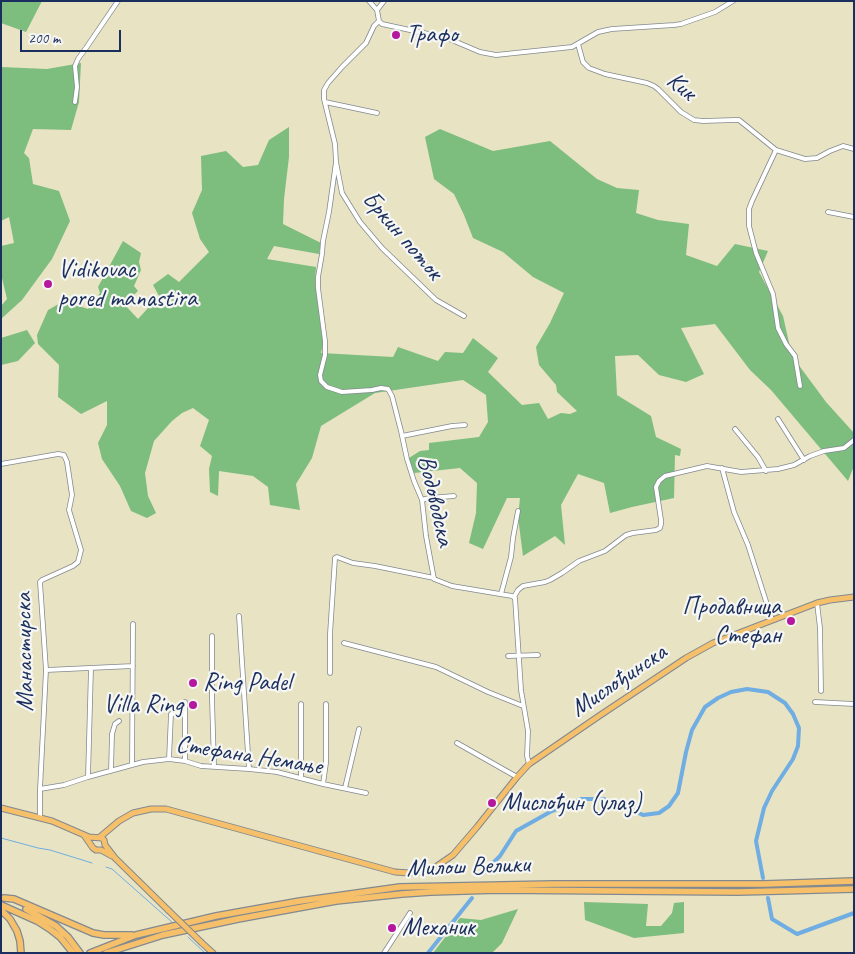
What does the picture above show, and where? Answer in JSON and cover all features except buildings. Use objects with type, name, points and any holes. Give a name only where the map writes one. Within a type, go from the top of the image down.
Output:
[{"type":"highway","name":"Милош Велики","points":[[90,953],[136,935],[216,916],[300,901],[400,887],[553,884],[783,884],[854,881]]},
{"type":"highway","name":"Милош Велики","points":[[106,953],[162,934],[345,900],[402,894],[497,890],[779,892],[854,888]]},
{"type":"highway","points":[[3,898],[14,899],[93,933],[136,935]]},
{"type":"highway","points":[[3,898],[56,926],[68,937],[77,952]]},
{"type":"highway","points":[[1,906],[45,926],[77,952]]},
{"type":"highway","points":[[1,910],[10,919],[17,931],[21,953]]},
{"type":"main road","name":"Мислођинска","points":[[97,837],[138,811],[151,808],[166,809],[395,872],[424,871],[437,866],[453,855],[529,764],[692,654],[713,643],[817,603],[854,597]]},
{"type":"main road","points":[[1,808],[40,817],[64,825],[84,835],[104,840],[115,858],[213,953]]},
{"type":"main road","points":[[101,850],[114,826]]},
{"type":"main road","points":[[84,835],[95,849],[101,850],[115,858]]},
{"type":"main road","points":[[92,845],[92,840],[97,837]]},
{"type":"street","points":[[75,102],[75,66],[118,1]]},
{"type":"street","points":[[369,1],[377,10],[379,21],[386,26],[447,38],[480,52],[496,55],[572,47],[598,32],[606,30],[682,24],[715,12],[733,1]]},
{"type":"street","points":[[377,10],[384,1]]},
{"type":"street","name":"Бркин поток","points":[[379,21],[374,26],[366,43],[342,67],[324,90],[335,144],[336,162],[342,193],[360,222],[382,248],[436,300],[464,316]]},
{"type":"street","name":"Кик","points":[[578,44],[583,62],[589,68],[605,74],[654,86],[681,112],[694,120],[703,122],[739,120],[776,150],[800,158],[813,159],[843,146],[854,150]]},
{"type":"street","points":[[325,102],[377,113]]},
{"type":"street","points":[[776,150],[752,200],[749,209],[749,226],[756,253],[772,294],[778,328],[795,356],[800,386]]},
{"type":"street","name":"Бркин поток","points":[[323,364],[324,341],[318,276],[322,241],[329,212],[336,162]]},
{"type":"street","points":[[828,212],[854,217]]},
{"type":"street","name":"Водоводска","points":[[323,364],[320,375],[321,382],[331,390],[342,392],[381,388],[388,389],[392,396],[407,459],[422,500],[426,536],[434,578],[452,586],[514,597]]},
{"type":"street","points":[[778,419],[804,460]]},
{"type":"street","points":[[402,436],[465,425]]},
{"type":"street","points":[[735,429],[758,457],[766,471]]},
{"type":"street","points":[[529,764],[527,756],[527,728],[521,690],[516,599],[514,597],[518,590],[523,586],[550,580],[579,562],[606,551],[626,535],[660,528],[661,520],[656,484],[665,476],[703,466],[741,472],[766,471],[794,465],[824,451],[844,448],[854,440]]},
{"type":"street","name":"Манастирска","points":[[1,464],[58,454],[64,455],[67,462],[72,494],[69,510],[81,550],[78,562],[73,566],[40,582],[46,670],[40,817]]},
{"type":"street","points":[[722,468],[734,512],[748,545],[772,620]]},
{"type":"street","points":[[422,500],[454,496]]},
{"type":"street","points":[[502,594],[518,510]]},
{"type":"street","points":[[330,673],[331,614],[335,558],[434,578]]},
{"type":"street","points":[[817,603],[820,628],[821,691]]},
{"type":"street","points":[[238,616],[248,769]]},
{"type":"street","points":[[132,765],[133,624]]},
{"type":"street","points":[[212,636],[214,766]]},
{"type":"street","points":[[344,643],[436,667],[488,692],[523,706]]},
{"type":"street","points":[[508,656],[538,655]]},
{"type":"street","points":[[46,670],[133,666]]},
{"type":"street","points":[[88,777],[91,668]]},
{"type":"street","points":[[185,702],[185,761]]},
{"type":"street","points":[[815,702],[854,704]]},
{"type":"street","points":[[301,778],[302,704]]},
{"type":"street","points":[[323,784],[326,763],[326,704]]},
{"type":"street","points":[[169,759],[171,714],[180,714]]},
{"type":"street","points":[[111,771],[112,734],[115,724],[119,721]]},
{"type":"street","points":[[345,788],[359,729]]},
{"type":"street","points":[[457,743],[517,777]]},
{"type":"street","name":"Стефана Немање","points":[[40,789],[64,785],[144,762],[169,759],[201,766],[278,772],[366,793]]},
{"type":"street","points":[[384,953],[410,914]]},
{"type":"green space","points":[[1,1],[42,1],[26,32],[1,23]]},
{"type":"green space","points":[[81,63],[79,102],[71,130],[33,129],[24,153],[29,158],[33,184],[59,191],[70,221],[52,259],[22,300],[1,319],[1,306],[7,299],[1,274],[1,246],[14,243],[9,217],[1,221],[1,67],[47,69]]},
{"type":"green space","points":[[289,127],[289,157],[283,224],[321,243],[319,254],[274,246],[267,259],[316,267],[315,282],[323,344],[321,353],[393,357],[398,347],[438,361],[445,352],[463,353],[473,338],[498,358],[488,372],[522,405],[539,403],[548,419],[561,413],[570,414],[577,411],[557,392],[556,385],[539,365],[536,347],[564,293],[533,277],[503,252],[473,238],[454,194],[434,179],[425,137],[440,129],[493,151],[550,141],[597,179],[617,188],[639,190],[636,213],[658,220],[689,224],[686,255],[717,266],[735,244],[768,251],[759,272],[783,316],[792,356],[826,402],[854,433],[854,466],[848,481],[771,390],[750,370],[715,324],[681,328],[704,374],[686,382],[659,375],[638,355],[615,356],[617,395],[651,416],[656,437],[681,449],[680,456],[675,455],[674,498],[610,513],[604,483],[578,474],[561,505],[565,545],[555,536],[523,556],[518,517],[520,498],[507,498],[483,549],[469,543],[476,513],[477,483],[460,468],[414,473],[409,458],[420,451],[429,450],[429,443],[479,437],[488,422],[486,395],[463,380],[375,393],[321,426],[312,458],[296,484],[300,510],[270,505],[268,487],[253,476],[219,471],[218,496],[210,492],[209,469],[212,456],[200,446],[209,420],[193,408],[182,413],[172,421],[154,441],[145,473],[148,496],[156,513],[147,518],[131,511],[120,486],[102,459],[98,443],[107,425],[107,401],[81,414],[58,397],[59,365],[38,344],[37,335],[48,310],[64,301],[88,309],[100,293],[98,287],[123,241],[141,253],[139,262],[141,270],[134,286],[138,291],[124,304],[138,319],[159,296],[153,285],[168,274],[179,282],[209,252],[200,239],[192,213],[202,190],[201,156],[226,151],[243,167],[258,165],[269,140]]},
{"type":"green space","points":[[27,330],[35,343],[18,361],[1,365],[1,338]]},
{"type":"green space","points":[[584,902],[648,904],[646,926],[661,926],[672,913],[674,903],[684,902],[684,933],[634,938],[585,920]]},
{"type":"green space","points":[[518,909],[502,943],[492,953],[433,953],[460,918],[481,920]]},
{"type":"waterway","points":[[482,874],[500,856],[516,831],[550,812],[581,799],[604,799],[643,815],[659,813],[669,806],[678,793],[692,730],[705,707],[731,692],[747,689],[768,692],[785,703],[793,714],[799,728],[798,746],[793,759],[772,791],[764,808],[756,841],[763,878]]},
{"type":"waterway","points":[[1,838],[92,863]]},
{"type":"waterway","points":[[106,867],[112,869],[173,923]]},
{"type":"waterway","points":[[428,953],[472,898]]},
{"type":"waterway","points":[[768,898],[772,919],[797,934],[854,913]]},
{"type":"waterway","points":[[188,937],[205,953]]},
{"type":"place","name":"Трафо","points":[[396,35]]},
{"type":"place","name":"Vidikovac pored manastira","points":[[48,284]]},
{"type":"place","name":"Продавница Стефан","points":[[791,621]]},
{"type":"place","name":"Ring Padel","points":[[193,683]]},
{"type":"place","name":"Villa Ring","points":[[193,705]]},
{"type":"place","name":"Мислођин (улаз)","points":[[492,803]]},
{"type":"place","name":"Механик","points":[[392,928]]}]
